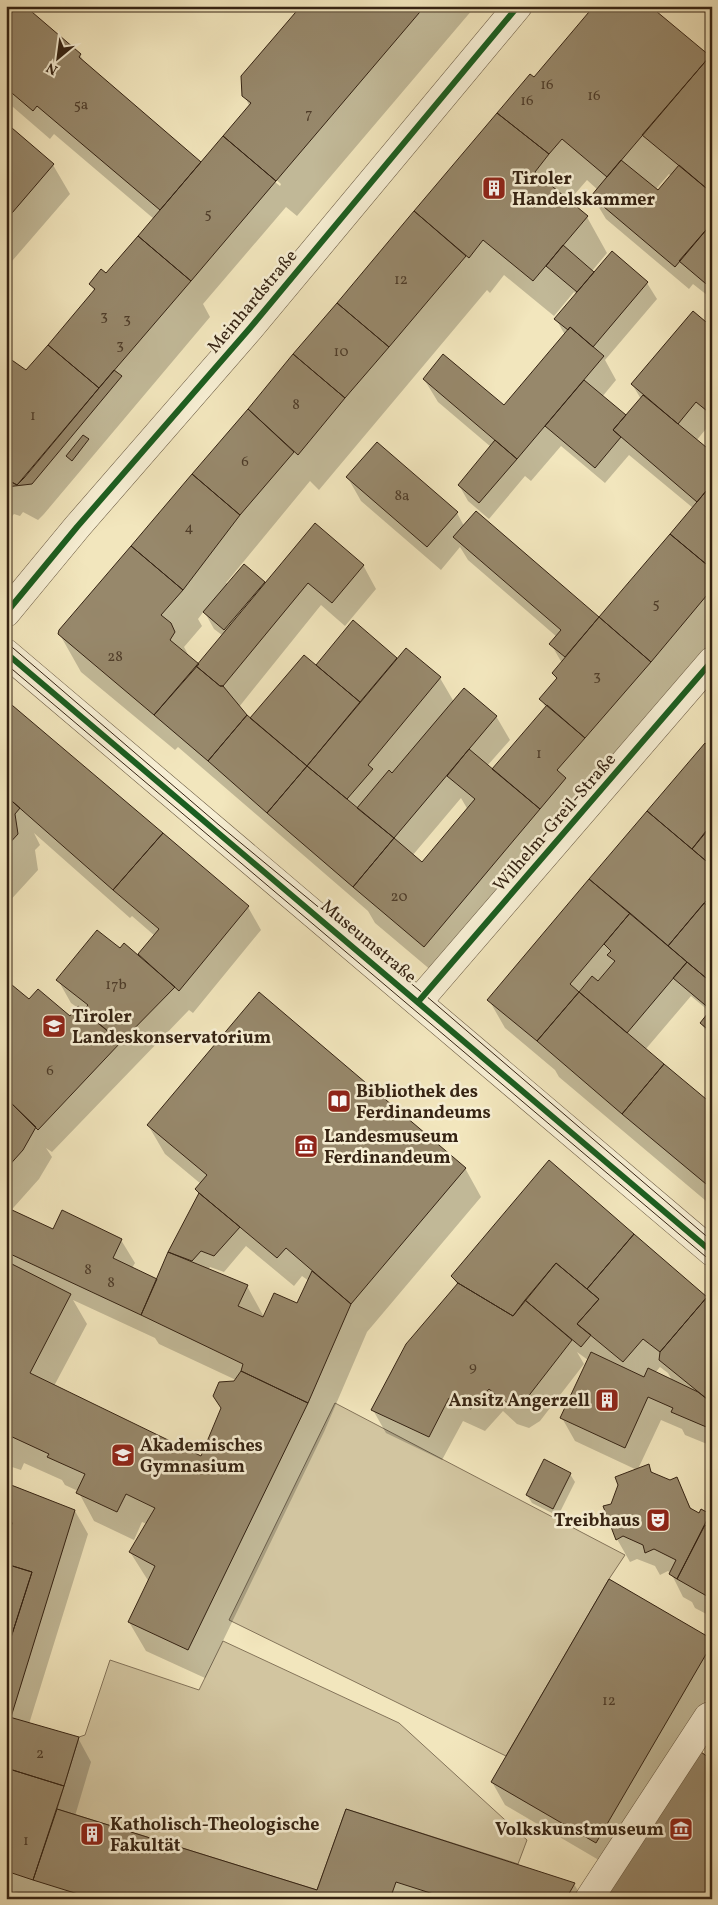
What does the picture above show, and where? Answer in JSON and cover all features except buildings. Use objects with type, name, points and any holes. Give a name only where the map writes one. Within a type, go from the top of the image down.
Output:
[{"type":"street","name":"Meinhardstraße","points":[[6,613],[77,527],[256,320],[518,6]]},
{"type":"street","name":"Museumstraße","points":[[6,652],[712,1252]]},
{"type":"street","name":"Wilhelm-Greil-Straße","points":[[418,1002],[712,660]]},
{"type":"street","points":[[589,1899],[710,1716]]},
{"type":"shaded area","points":[[335,1403],[625,1555],[609,1579],[506,1756],[229,1620]]},
{"type":"shaded area","points":[[223,1641],[399,1723],[527,1840],[518,1864],[346,1809],[317,1890],[57,1809],[79,1737],[85,1735],[110,1660],[199,1690]]},
{"type":"tram line","points":[[6,642],[219,825],[425,995],[712,1241]]},
{"type":"tram line","points":[[6,664],[712,1262]]},
{"type":"cycle path","points":[[6,613],[77,527],[250,328],[518,6]]},
{"type":"cycle path","points":[[6,653],[712,1252]]},
{"type":"cycle path","points":[[418,1002],[712,661]]},
{"type":"place","name":"Tiroler Handelskammer","points":[[494,188]]},
{"type":"place","name":"Tiroler Landeskonservatorium","points":[[54,1026]]},
{"type":"place","name":"Bibliothek des Ferdinandeums","points":[[339,1101]]},
{"type":"place","name":"Landesmuseum Ferdinandeum","points":[[306,1146]]},
{"type":"place","name":"Ansitz Angerzell","points":[[607,1400]]},
{"type":"place","name":"Akademisches Gymnasium","points":[[123,1455]]},
{"type":"place","name":"Treibhaus","points":[[658,1520]]},
{"type":"place","name":"Volkskunstmuseum","points":[[681,1829]]},
{"type":"place","name":"Katholisch-Theologische Fakultät","points":[[92,1834]]}]
